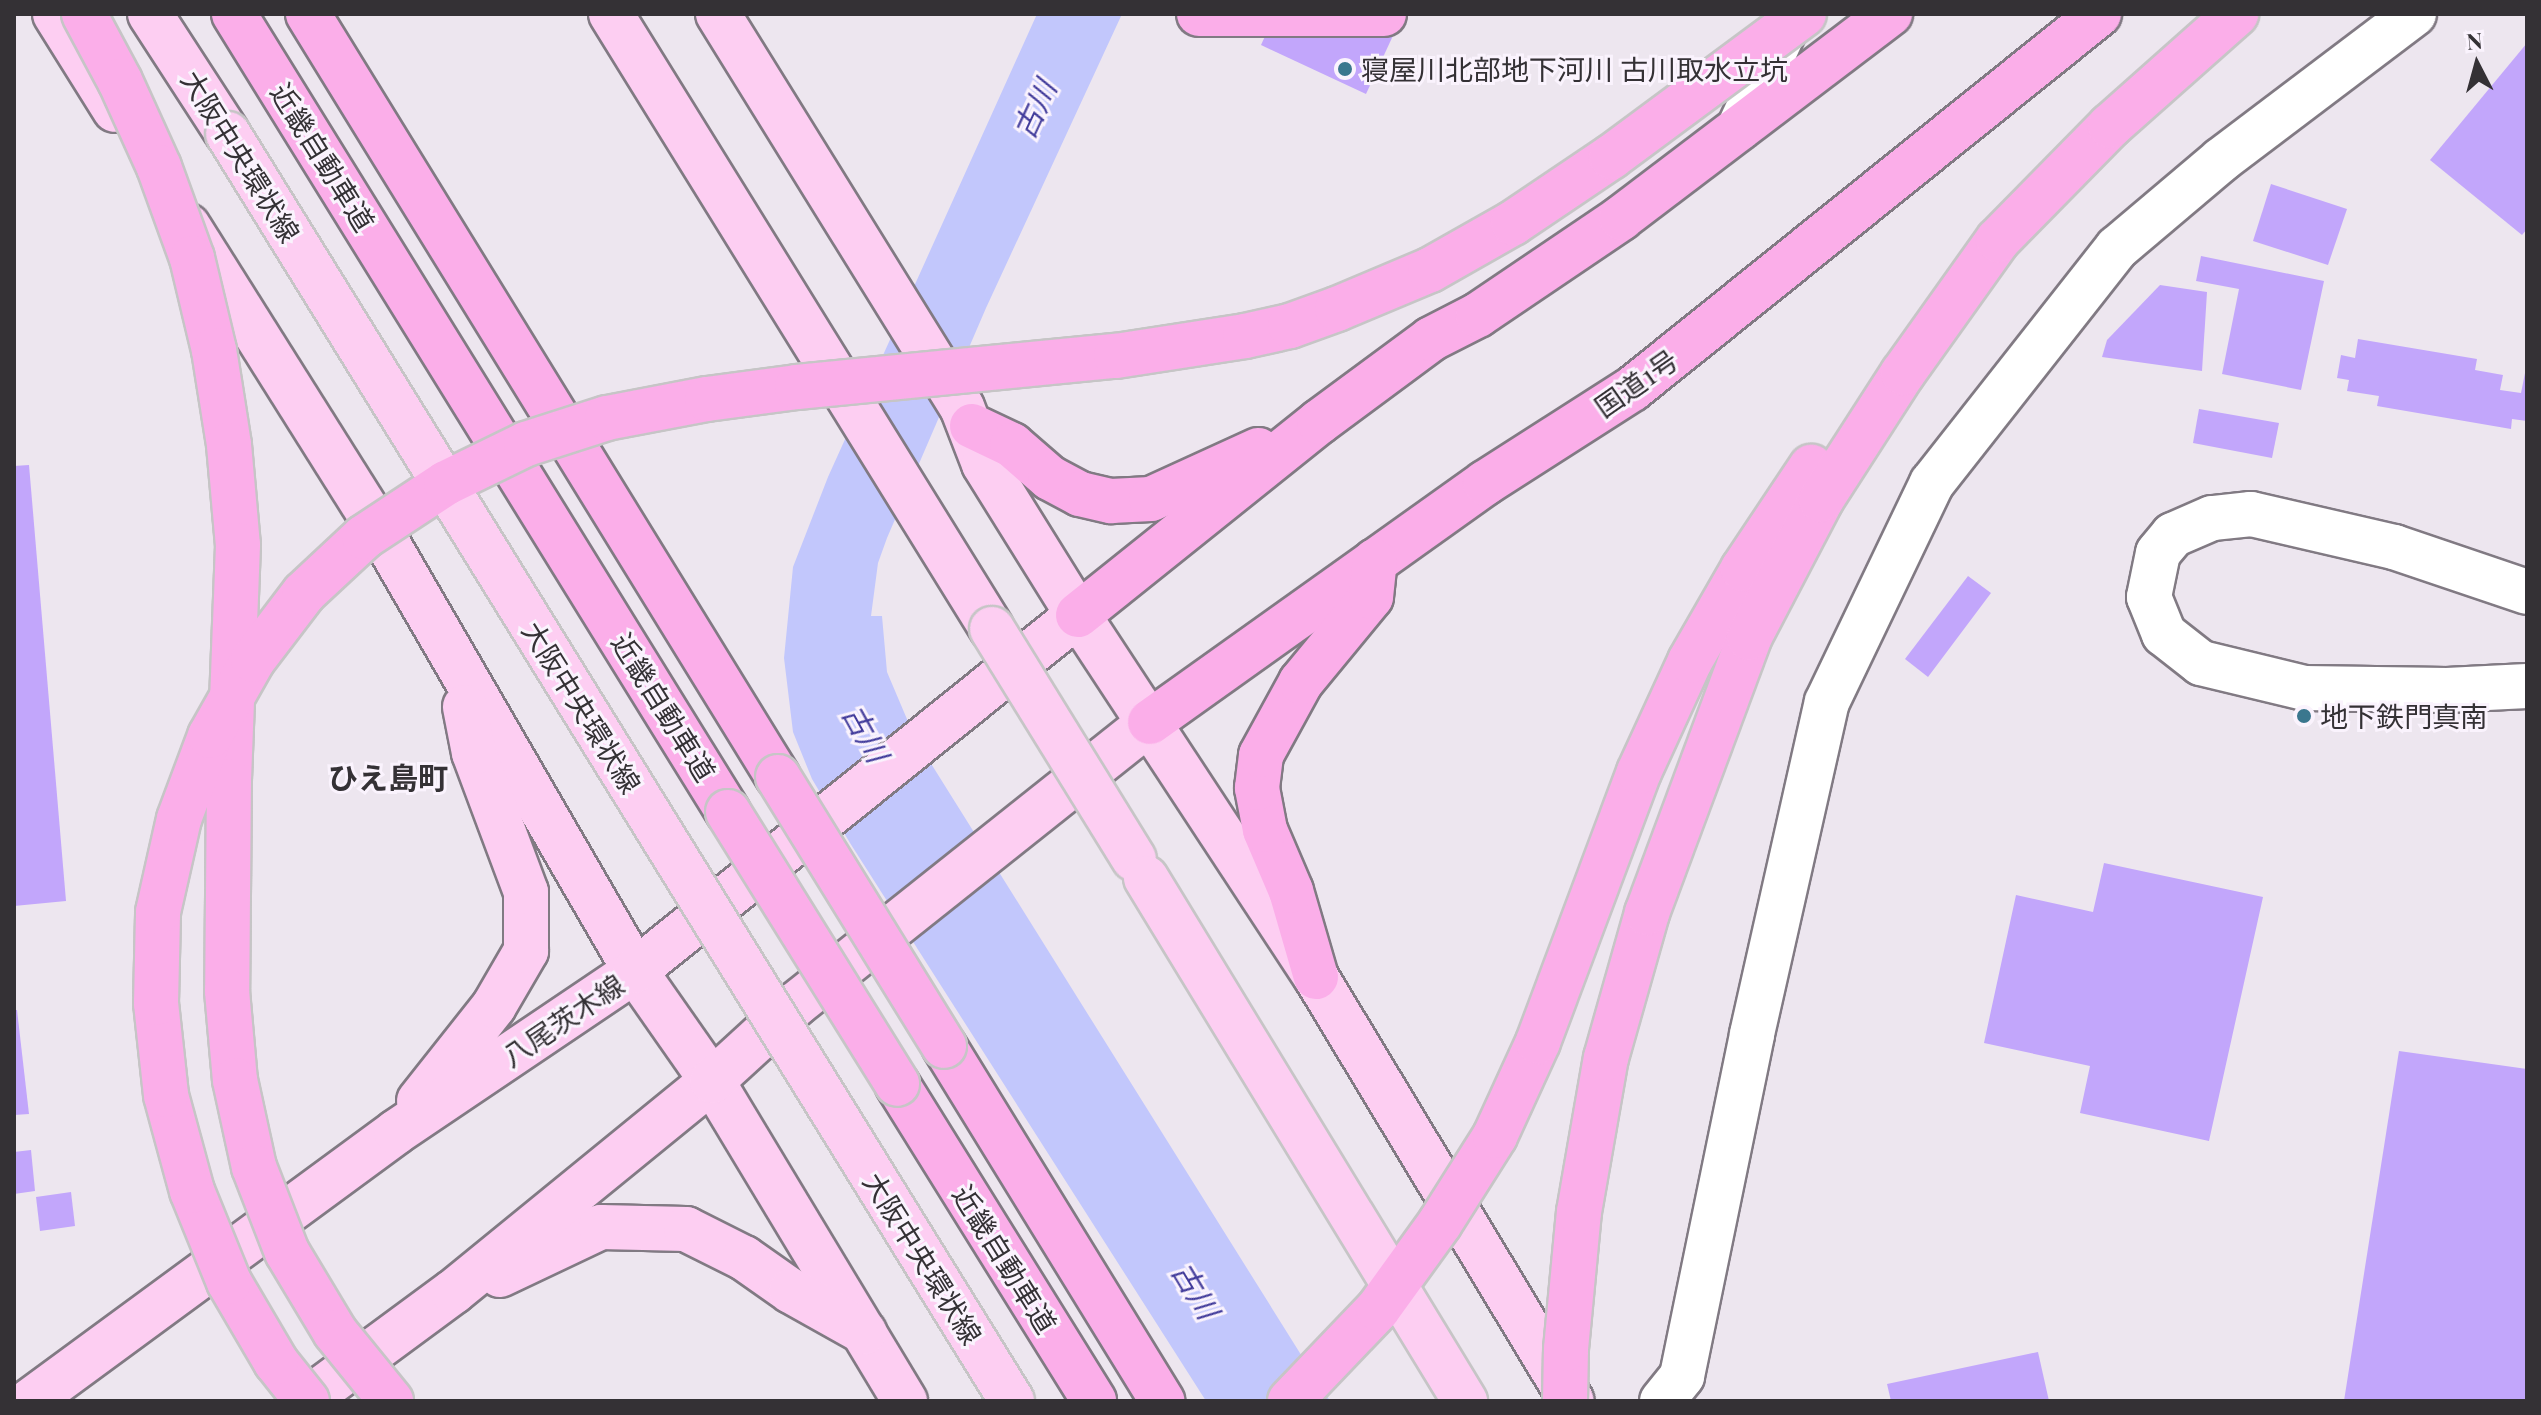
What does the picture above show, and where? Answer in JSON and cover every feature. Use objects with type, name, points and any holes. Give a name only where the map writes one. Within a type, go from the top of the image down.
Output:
[{"type":"highway","points":[[84,14],[120,81],[159,167],[192,258],[214,350],[227,431],[238,545],[228,797],[227,991],[235,1080],[254,1167],[287,1252],[335,1332],[391,1401]]},
{"type":"highway","name":"近畿自動車道","points":[[234,14],[1094,1401]]},
{"type":"highway","points":[[308,14],[1162,1401]]},
{"type":"highway","points":[[1199,14],[1384,14]]},
{"type":"highway","points":[[306,1401],[276,1362],[229,1282],[192,1191],[166,1095],[156,1003],[158,912],[179,819],[210,736],[253,660],[304,593],[354,546],[446,483],[526,444],[607,418],[767,391],[1116,356],[1245,336],[1290,326],[1337,309],[1430,270],[1513,223],[1611,157],[1804,14]]},
{"type":"highway","points":[[1078,615],[1319,422],[1431,339],[1478,315],[1621,218],[1890,14]]},
{"type":"highway","name":"国道1号","points":[[1150,722],[1485,483],[1632,389],[2099,14]]},
{"type":"highway","points":[[1290,1401],[1378,1309],[1440,1223],[1495,1136],[1538,1042],[1639,772],[1690,661],[1743,569],[1811,467],[1894,357],[1998,240],[2110,126],[2236,14]]},
{"type":"highway","points":[[1565,1401],[1566,1349],[1579,1212],[1606,1058],[1647,913],[1698,769],[1749,638],[1821,500],[1903,373],[1998,240]]},
{"type":"highway","points":[[967,417],[1012,445],[1050,478],[1080,494],[1111,501],[1151,499],[1319,422]]},
{"type":"highway","points":[[1316,977],[1291,891],[1265,830],[1257,788],[1261,755],[1301,682],[1371,597],[1375,561]]},
{"type":"main road","points":[[55,14],[385,539],[635,971],[712,1081],[867,1333],[905,1401]]},
{"type":"main road","name":"大阪中央環状線","points":[[150,14],[228,134],[1012,1401]]},
{"type":"main road","points":[[611,14],[1046,715],[1465,1401]]},
{"type":"main road","points":[[718,14],[967,417],[984,464],[1078,615],[1316,977],[1572,1401]]},
{"type":"main road","name":"八尾茨木線","points":[[30,1401],[396,1132],[635,971],[1078,615]]},
{"type":"main road","points":[[396,1132],[494,1006],[526,951],[526,892],[474,753],[455,663]]},
{"type":"main road","points":[[306,1401],[453,1292],[712,1081],[796,1004],[901,924],[1150,722]]},
{"type":"main road","points":[[453,1292],[506,1274],[601,1227],[686,1229],[744,1258],[791,1291],[867,1333]]},
{"type":"street","points":[[1739,128],[1792,14]]},
{"type":"street","points":[[1662,1401],[1682,1376],[1752,1034],[1827,702],[1932,483],[2117,248],[2221,160],[2414,14]]},
{"type":"street","points":[[2527,592],[2394,547],[2251,514],[2212,518],[2173,535],[2158,553],[2149,597],[2164,634],[2201,663],[2304,688],[2447,690],[2527,686]]},
{"type":"water","name":"古川","points":[[1037,14],[1122,14],[986,308],[887,538],[878,563],[871,616],[882,616],[887,672],[915,738],[1330,1401],[1206,1401],[850,843],[812,779],[793,732],[784,658],[793,567],[828,477]]},
{"type":"building","name":"寝屋川北部地下河川 古川取水立坑","points":[[1275,14],[1403,14],[1366,94],[1261,45]]},
{"type":"building","points":[[2527,43],[2527,229],[2522,235],[2430,160]]},
{"type":"building","points":[[2271,184],[2347,209],[2328,265],[2253,241]]},
{"type":"building","points":[[2201,256],[2324,281],[2301,390],[2222,374],[2239,289],[2196,281]]},
{"type":"building","points":[[2160,285],[2207,292],[2202,371],[2102,357],[2107,340]]},
{"type":"building","points":[[2358,339],[2477,359],[2475,370],[2503,375],[2500,390],[2521,393],[2527,363],[2527,421],[2512,419],[2511,429],[2377,406],[2379,396],[2347,391],[2349,380],[2337,378],[2341,355],[2355,358]]},
{"type":"building","points":[[2199,409],[2279,423],[2272,458],[2193,443]]},
{"type":"building","points":[[29,465],[66,901],[14,906],[14,466]]},
{"type":"building","points":[[1968,576],[1991,593],[1928,677],[1905,659]]},
{"type":"building","points":[[2104,863],[2263,897],[2209,1141],[2080,1113],[2090,1066],[1984,1043],[2016,895],[2093,912]]},
{"type":"building","points":[[14,1010],[17,1010],[29,1114],[14,1115]]},
{"type":"building","points":[[2399,1051],[2527,1069],[2527,1401],[2344,1401]]},
{"type":"building","points":[[31,1150],[35,1191],[14,1194],[14,1152]]},
{"type":"building","points":[[71,1192],[75,1226],[40,1231],[36,1197]]},
{"type":"building","points":[[2038,1352],[2049,1401],[1891,1401],[1887,1384]]},
{"type":"place","name":"寝屋川北部地下河川 古川取水立坑","points":[[1345,69]]},
{"type":"place","name":"地下鉄門真南","points":[[2304,716]]},
{"type":"district","name":"ひえ島町","points":[[388,777]]}]
